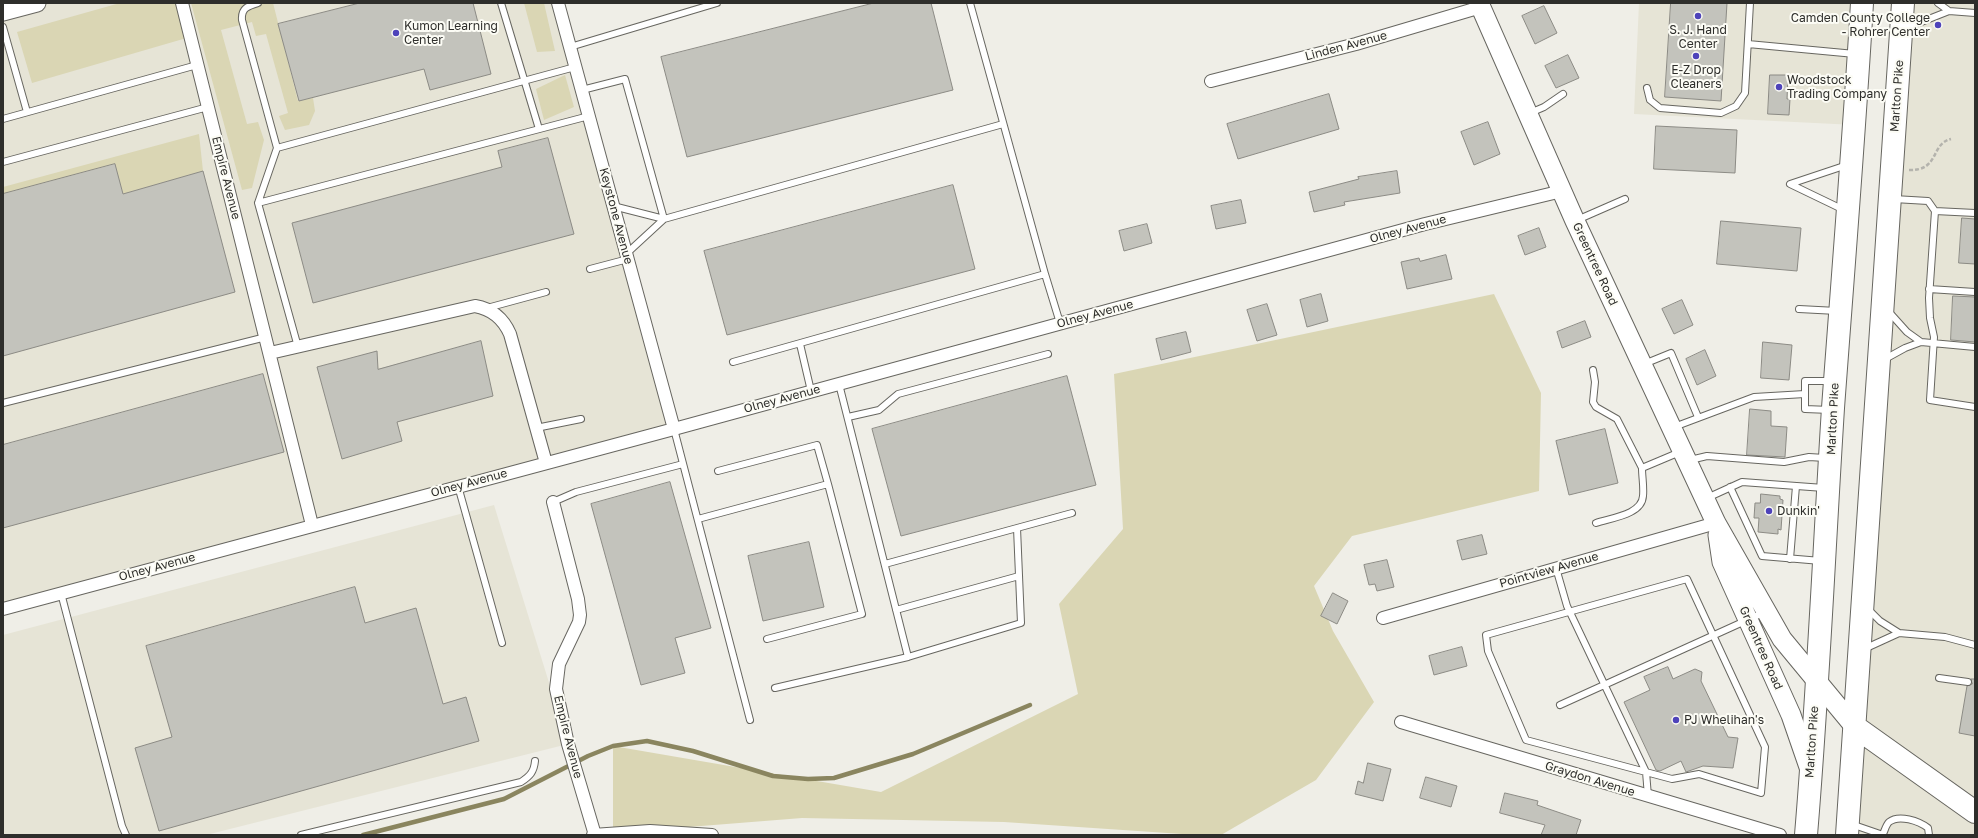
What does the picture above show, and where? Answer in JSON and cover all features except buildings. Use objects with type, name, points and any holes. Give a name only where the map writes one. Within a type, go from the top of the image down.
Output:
[{"type":"highway","name":"Marlton Pike","points":[[1806,835],[1830,488],[1833,410],[1849,212],[1862,3]]},
{"type":"highway","name":"Marlton Pike","points":[[1847,829],[1891,199],[1903,3]]},
{"type":"highway","points":[[1854,726],[1975,812]]},
{"type":"main road","points":[[3,12],[37,3]]},
{"type":"main road","name":"Greentree Road","points":[[1480,5],[1575,221],[1716,523],[1782,639],[1854,726]]},
{"type":"main road","name":"Greentree Road","points":[[1716,523],[1722,562],[1791,715],[1811,772]]},
{"type":"street","name":"Empire Avenue","points":[[182,3],[312,525]]},
{"type":"street","name":"Keystone Avenue","points":[[558,3],[674,429]]},
{"type":"street","name":"Linden Avenue","points":[[1211,81],[1356,44],[1480,5]]},
{"type":"street","name":"Olney Avenue","points":[[3,609],[811,392],[1425,224],[1562,191]]},
{"type":"street","points":[[270,353],[475,306],[487,308],[506,325],[510,334],[546,463]]},
{"type":"street","name":"Empire Avenue","points":[[552,502],[578,599],[580,615],[579,622],[559,664],[556,689],[568,744],[600,834]]},
{"type":"street","name":"Pointview Avenue","points":[[1383,618],[1716,523]]},
{"type":"street","name":"Graydon Avenue","points":[[1401,722],[1767,833],[1780,835]]},
{"type":"street","points":[[600,834],[650,831],[712,835]]},
{"type":"lane","points":[[258,3],[244,9],[242,13],[242,20],[277,148],[258,203],[298,347]]},
{"type":"lane","points":[[501,3],[539,129]]},
{"type":"lane","points":[[570,47],[717,3]]},
{"type":"lane","points":[[970,3],[1060,323]]},
{"type":"lane","points":[[1647,88],[1650,100],[1660,108],[1721,113],[1729,111],[1741,100],[1745,92],[1750,3]]},
{"type":"lane","points":[[1938,3],[1949,11]]},
{"type":"lane","points":[[1901,30],[1949,11],[1975,13]]},
{"type":"lane","points":[[3,27],[27,112]]},
{"type":"lane","points":[[1748,44],[1859,55]]},
{"type":"lane","points":[[3,119],[197,65]]},
{"type":"lane","points":[[277,148],[575,66]]},
{"type":"lane","points":[[582,90],[625,79],[664,219]]},
{"type":"lane","points":[[1528,114],[1563,94]]},
{"type":"lane","points":[[3,162],[208,107]]},
{"type":"lane","points":[[258,203],[588,116]]},
{"type":"lane","points":[[613,206],[664,219],[1003,124]]},
{"type":"lane","points":[[1849,212],[1790,184],[1852,163]]},
{"type":"lane","points":[[1575,221],[1626,199]]},
{"type":"lane","points":[[1891,199],[1928,201],[1935,211],[1929,289],[1930,318],[1934,344],[1930,400],[1975,407]]},
{"type":"lane","points":[[1935,211],[1975,213]]},
{"type":"lane","points":[[590,269],[627,257],[664,219]]},
{"type":"lane","points":[[733,362],[1046,274]]},
{"type":"lane","points":[[1929,289],[1975,292]]},
{"type":"lane","points":[[487,308],[546,292]]},
{"type":"lane","points":[[1883,303],[1907,332],[1921,342],[1975,347]]},
{"type":"lane","points":[[1799,309],[1841,311]]},
{"type":"lane","points":[[3,403],[266,337]]},
{"type":"lane","points":[[1879,363],[1905,348],[1921,342]]},
{"type":"lane","points":[[800,344],[811,392]]},
{"type":"lane","points":[[848,417],[879,410],[898,394],[1048,354]]},
{"type":"lane","points":[[1642,365],[1672,354],[1698,417]]},
{"type":"lane","points":[[1593,370],[1595,382],[1593,402],[1596,407],[1617,419],[1642,468],[1643,497],[1636,508],[1629,513],[1596,522]]},
{"type":"lane","points":[[1833,410],[1805,409],[1805,381],[1836,381]]},
{"type":"lane","points":[[839,384],[908,656]]},
{"type":"lane","points":[[1671,428],[1754,397],[1805,394]]},
{"type":"lane","points":[[536,428],[581,419]]},
{"type":"lane","points":[[674,429],[750,720]]},
{"type":"lane","points":[[718,471],[817,445],[862,614],[767,639]]},
{"type":"lane","points":[[1642,468],[1684,456],[1707,456],[1784,462],[1809,457],[1831,458]]},
{"type":"lane","points":[[552,502],[576,492],[683,464]]},
{"type":"lane","points":[[1704,499],[1742,482],[1830,488]]},
{"type":"lane","points":[[698,519],[828,484]]},
{"type":"lane","points":[[458,486],[502,643]]},
{"type":"lane","points":[[1790,558],[1796,486]]},
{"type":"lane","points":[[1730,487],[1762,556],[1824,562]]},
{"type":"lane","points":[[885,564],[1072,513]]},
{"type":"lane","points":[[775,688],[908,656],[1021,623],[1017,528]]},
{"type":"lane","points":[[1556,568],[1569,612],[1646,772],[1648,796]]},
{"type":"lane","points":[[896,610],[1019,576]]},
{"type":"lane","points":[[1687,579],[1765,747],[1761,793],[1699,774],[1672,779],[1526,740],[1488,651],[1486,635],[1569,612],[1687,579]]},
{"type":"lane","points":[[61,593],[122,826],[126,835]]},
{"type":"lane","points":[[1863,602],[1880,621],[1899,634]]},
{"type":"lane","points":[[1560,705],[1766,611]]},
{"type":"lane","points":[[1859,652],[1869,646],[1899,634],[1945,637],[1975,645]]},
{"type":"lane","points":[[1939,678],[1968,682]]},
{"type":"lane","points":[[301,835],[521,782],[529,776],[534,769],[535,760]]},
{"type":"lane","points":[[1847,829],[1883,834],[1887,824],[1890,821],[1915,820],[1928,828],[1930,835]]},
{"type":"path","points":[[1909,170],[1916,170],[1927,166],[1932,161],[1940,146],[1951,139]]},
{"type":"shaded area","points":[[37,3],[558,3],[674,429],[3,607],[3,12]]},
{"type":"shaded area","points":[[120,3],[182,3],[190,37],[32,83],[17,32]]},
{"type":"shaded area","points":[[191,3],[273,3],[298,101],[313,98],[315,111],[309,125],[285,130],[279,116],[288,113],[266,34],[256,36],[252,22],[221,30],[247,124],[258,122],[264,140],[252,188],[242,190]]},
{"type":"shaded area","points":[[524,3],[544,3],[555,51],[537,52]]},
{"type":"shaded area","points":[[1639,3],[1862,3],[1855,125],[1634,114]]},
{"type":"shaded area","points":[[1903,3],[1975,3],[1975,835],[1847,835]]},
{"type":"shaded area","points":[[565,75],[574,107],[544,120],[536,89]]},
{"type":"shaded area","points":[[199,134],[203,171],[123,194],[114,164],[3,194],[3,187]]},
{"type":"shaded area","points":[[1494,294],[1541,393],[1539,491],[1352,536],[1314,586],[1333,631],[1374,702],[1316,780],[1221,835],[1197,835],[1004,822],[802,818],[613,833],[613,746],[881,792],[1078,694],[1059,604],[1123,529],[1114,374]]},
{"type":"shaded area","points":[[494,505],[568,744],[206,835],[3,835],[3,635]]},
{"type":"waterway","points":[[363,835],[504,799],[588,756],[613,746],[647,741],[693,751],[773,776],[808,779],[834,778],[913,754],[1030,705]]},
{"type":"place","name":"S. J. Hand Center","points":[[1698,16]]},
{"type":"place","name":"Camden County College - Rohrer Center","points":[[1938,25]]},
{"type":"place","name":"Kumon Learning Center","points":[[396,33]]},
{"type":"place","name":"E-Z Drop Cleaners","points":[[1696,56]]},
{"type":"place","name":"Woodstock Trading Company","points":[[1779,87]]},
{"type":"place","name":"Dunkin'","points":[[1769,511]]},
{"type":"place","name":"PJ Whelihan's","points":[[1676,720]]}]
